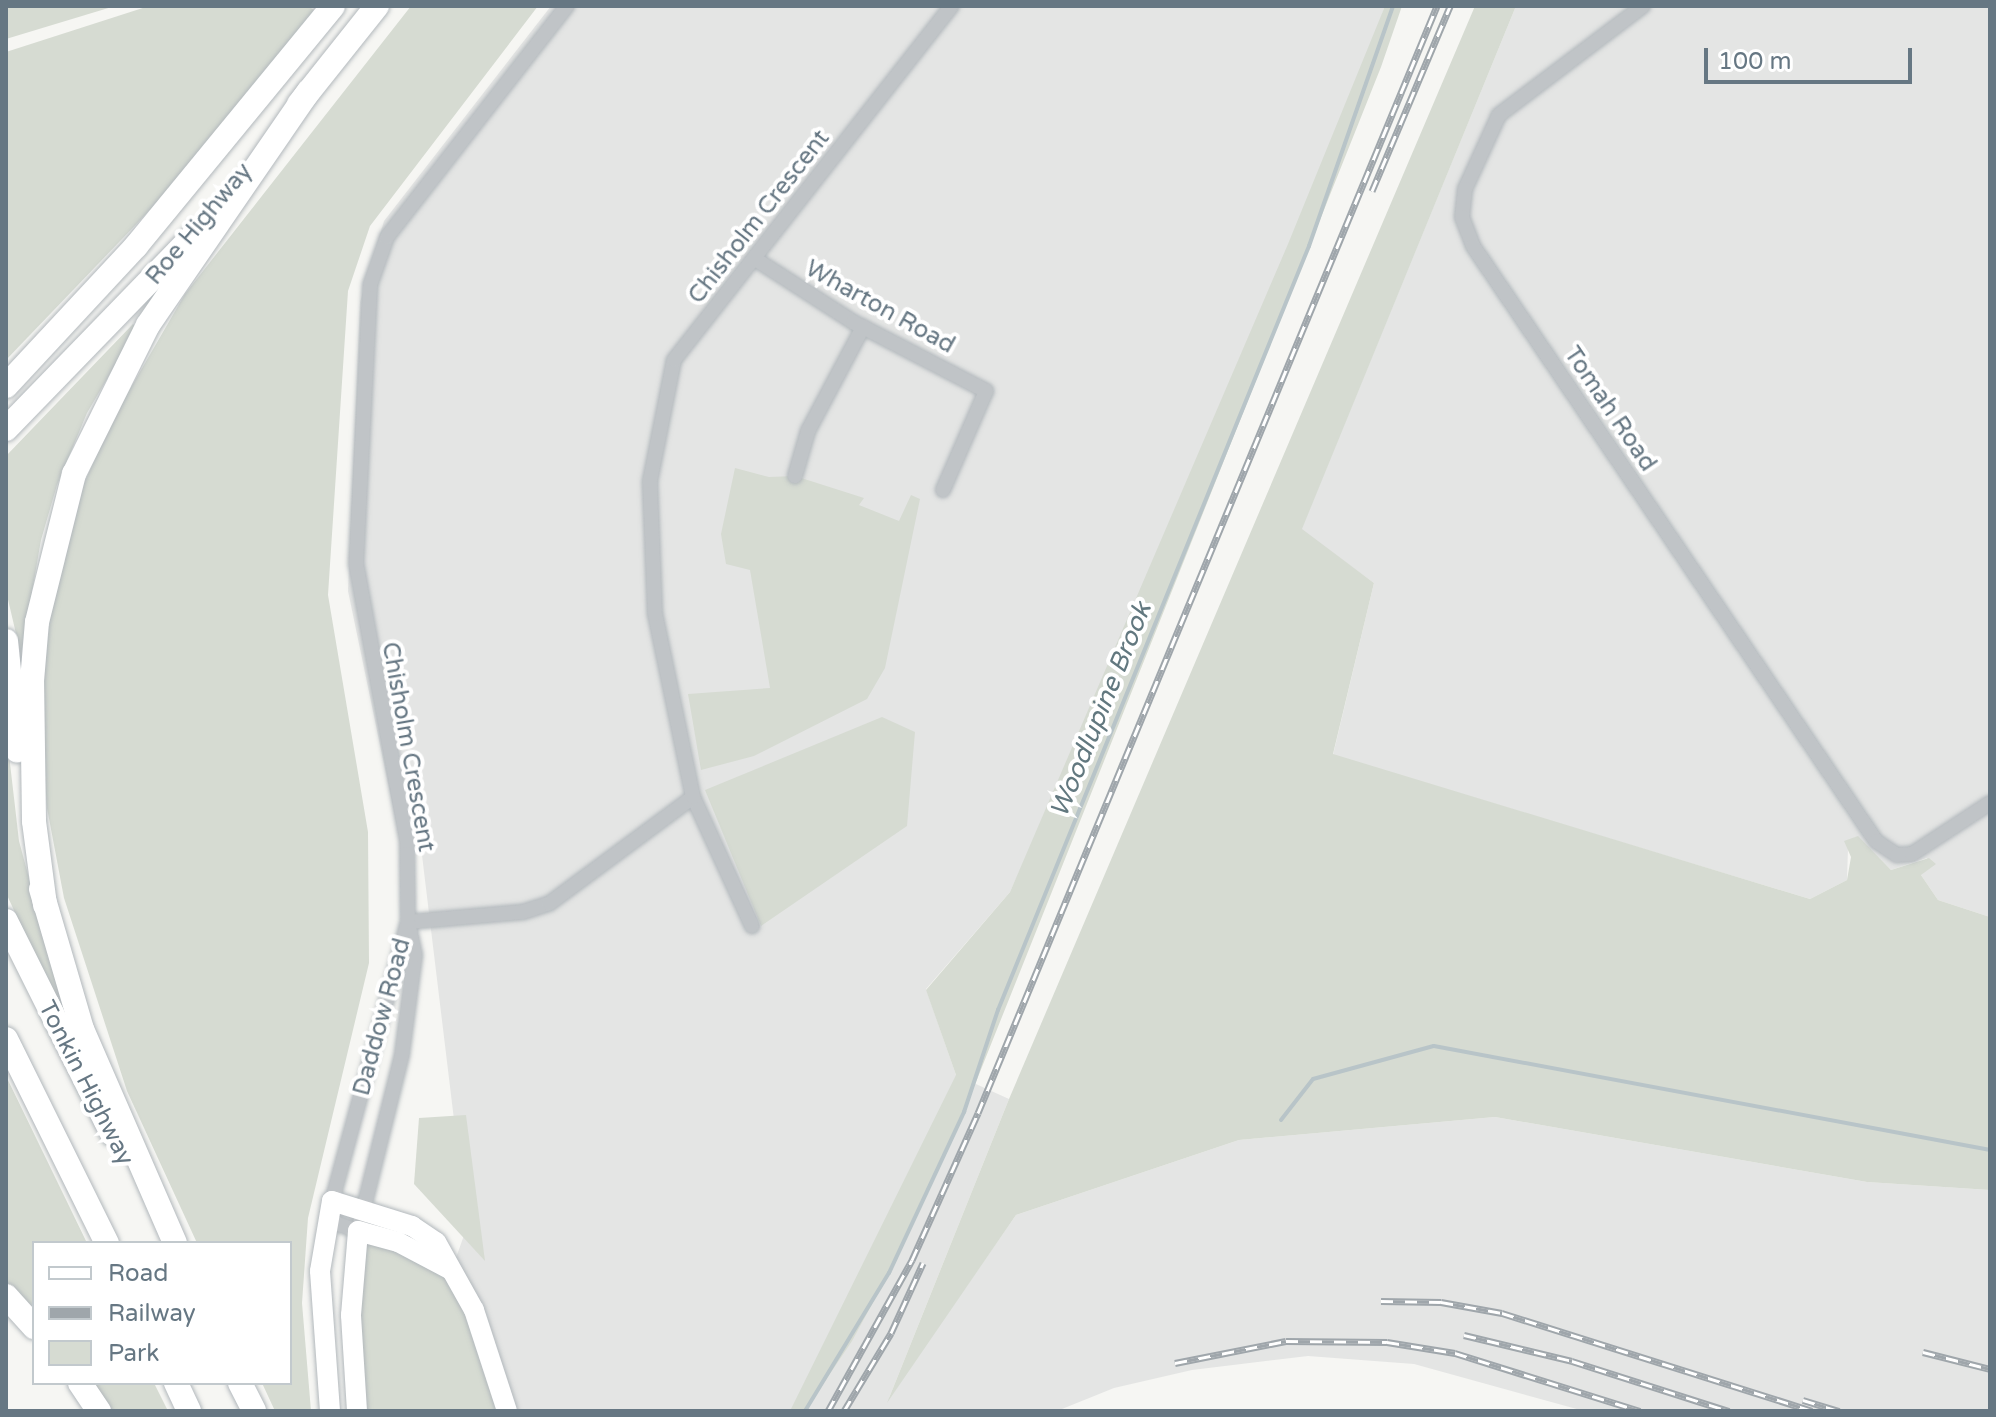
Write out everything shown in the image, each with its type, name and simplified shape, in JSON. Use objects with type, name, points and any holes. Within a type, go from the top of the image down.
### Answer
[{"type":"highway","name":"Roe Highway","points":[[6,386],[136,246],[333,6]]},
{"type":"highway","name":"Roe Highway","points":[[6,429],[189,242],[377,6]]},
{"type":"highway","points":[[45,905],[34,821],[32,681],[37,622],[74,474],[148,325],[309,91]]},
{"type":"highway","points":[[6,641],[27,828],[45,905],[82,1029],[174,1241]]},
{"type":"highway","name":"Tonkin Highway","points":[[6,921],[168,1241]]},
{"type":"highway","points":[[6,1039],[106,1241]]},
{"type":"highway","points":[[6,1296],[32,1325]]},
{"type":"highway","points":[[6,1319],[32,1338]]},
{"type":"highway","points":[[81,1385],[99,1411]]},
{"type":"highway","points":[[177,1385],[189,1411]]},
{"type":"highway","points":[[241,1385],[254,1411]]},
{"type":"main road","points":[[330,1210],[361,1221],[451,1270],[474,1310],[507,1411]]},
{"type":"main road","name":"Daddow Road","points":[[330,1210],[320,1271],[330,1411]]},
{"type":"main road","name":"Daddow Road","points":[[357,1411],[351,1315],[361,1221]]},
{"type":"street","name":"Chisholm Crescent","points":[[408,922],[407,841],[356,564],[366,310],[387,237],[567,6]]},
{"type":"street","name":"Chisholm Crescent","points":[[752,926],[693,797],[655,614],[650,481],[674,360],[952,6]]},
{"type":"street","name":"Tomah Road","points":[[1643,6],[1499,115],[1465,189],[1462,217],[1473,246],[1876,841],[1897,855],[1928,846],[1990,803]]},
{"type":"street","name":"Wharton Road","points":[[755,259],[863,327],[986,391],[943,490]]},
{"type":"street","points":[[795,476],[808,431],[863,327]]},
{"type":"street","points":[[408,922],[523,912],[550,903],[693,797]]},
{"type":"street","name":"Daddow Road","points":[[330,1210],[408,922]]},
{"type":"street","name":"Daddow Road","points":[[361,1221],[402,1054],[415,955],[408,922]]},
{"type":"shaded area","points":[[551,6],[1385,6],[1304,239],[1010,892],[926,989],[956,1075],[1009,1099],[889,1398],[1016,1215],[1239,1140],[1495,1117],[1867,1182],[1990,1190],[1990,1411],[1584,1411],[1414,1364],[1308,1356],[1192,1370],[1114,1388],[1057,1411],[493,1411],[448,1280],[467,1227],[421,847],[400,841],[348,591],[360,302],[384,221]]},
{"type":"shaded area","points":[[1516,6],[1990,6],[1990,917],[1938,900],[1921,875],[1927,858],[1891,870],[1858,837],[1848,848],[1847,880],[1810,899],[1333,755],[1374,583],[1301,530]]},
{"type":"green space","points":[[6,6],[115,6],[6,39]]},
{"type":"green space","points":[[149,6],[308,6],[314,10],[169,190],[6,360],[6,52]]},
{"type":"green space","points":[[411,6],[538,6],[370,226],[348,291],[328,595],[368,832],[369,963],[308,1218],[302,1303],[311,1411],[275,1411],[263,1385],[292,1385],[292,1241],[196,1241],[127,1091],[64,898],[47,808],[40,713],[50,618],[79,494],[115,415],[185,294]]},
{"type":"green space","points":[[1385,6],[1402,6],[1381,67],[964,1112],[889,1273],[852,1341],[805,1411],[790,1411],[956,1075],[926,990],[1010,892],[1288,244]]},
{"type":"green space","points":[[1475,6],[1516,6],[1302,529],[1374,583],[1333,754],[1810,899],[1847,880],[1851,857],[1844,841],[1858,836],[1891,870],[1929,858],[1936,864],[1921,875],[1938,900],[1990,917],[1990,1190],[1867,1182],[1495,1117],[1239,1140],[1016,1215],[887,1403],[1009,1099]]},
{"type":"green space","points":[[133,324],[137,328],[87,413],[57,485],[41,540],[21,655],[6,591],[6,456]]},
{"type":"green space","points":[[735,468],[769,477],[795,476],[864,498],[859,505],[899,521],[911,495],[920,499],[885,668],[867,699],[754,756],[701,770],[688,694],[770,688],[750,570],[726,564],[721,534]]},
{"type":"green space","points":[[882,717],[915,732],[907,826],[761,926],[705,790]]},
{"type":"green space","points":[[6,729],[19,841],[71,1034],[6,893]]},
{"type":"green space","points":[[6,1076],[86,1241],[32,1241],[32,1309],[6,1282]]},
{"type":"green space","points":[[466,1115],[485,1261],[414,1184],[419,1118]]},
{"type":"green space","points":[[358,1231],[451,1270],[507,1411],[357,1411]]},
{"type":"green space","points":[[90,1385],[155,1385],[168,1411],[110,1411]]},
{"type":"waterway","name":"Woodlupine Brook","points":[[805,1411],[889,1273],[964,1112],[998,1010],[1309,246],[1393,6]]},
{"type":"waterway","points":[[1281,1120],[1313,1079],[1434,1046],[1990,1150]]},
{"type":"railway","points":[[828,1411],[912,1260],[978,1113],[1437,6]]},
{"type":"railway","points":[[1372,191],[1450,6]]},
{"type":"railway","points":[[844,1411],[891,1333],[923,1263]]},
{"type":"railway","points":[[1381,1301],[1441,1302],[1502,1313],[1812,1411]]},
{"type":"railway","points":[[1464,1335],[1572,1361],[1729,1411]]},
{"type":"railway","points":[[1175,1363],[1286,1341],[1387,1342],[1455,1353],[1640,1411]]},
{"type":"railway","points":[[1923,1352],[1990,1369]]},
{"type":"railway","points":[[1803,1400],[1839,1411]]}]
